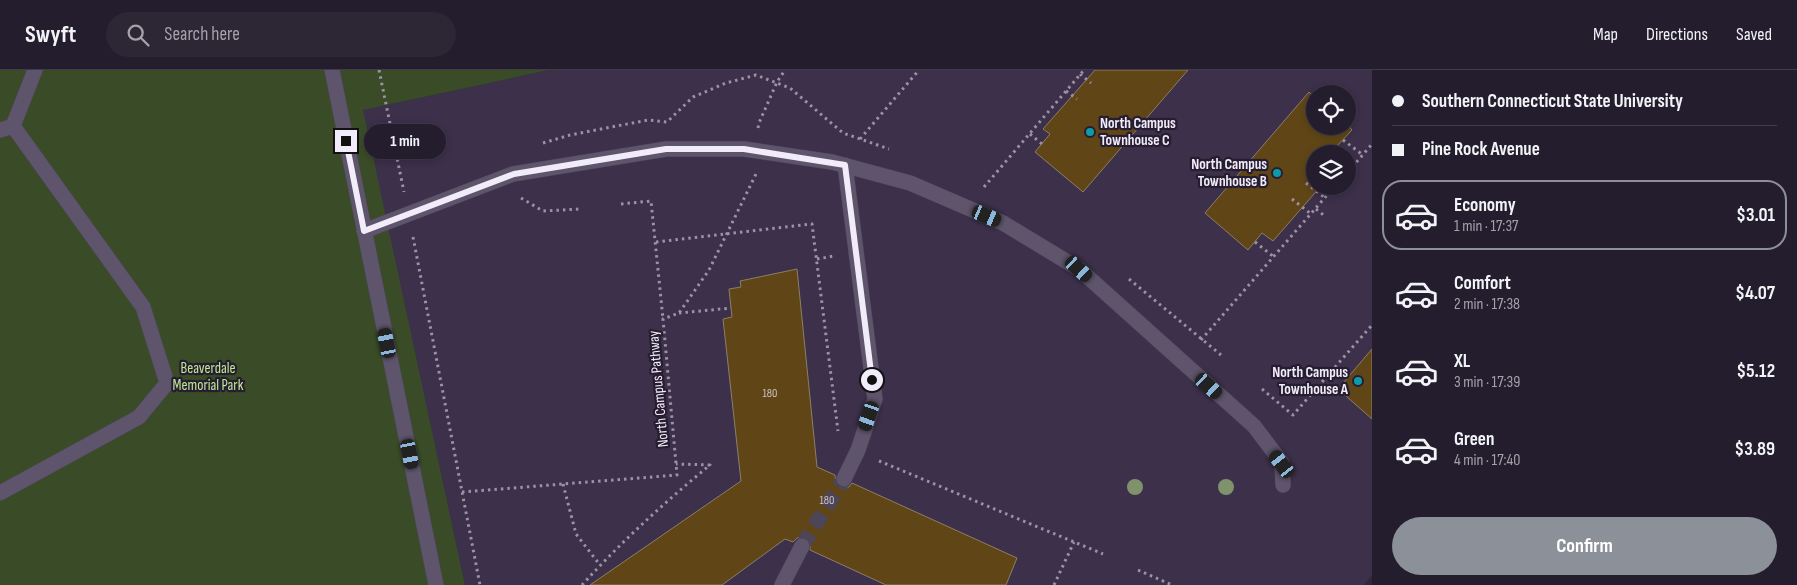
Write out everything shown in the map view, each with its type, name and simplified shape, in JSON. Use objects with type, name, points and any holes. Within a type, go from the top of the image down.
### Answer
[{"type":"street","points":[[0,493],[139,417],[166,383],[143,307],[6,128],[35,70]]},
{"type":"street","points":[[332,70],[436,585]]},
{"type":"street","points":[[364,231],[408,212],[514,174],[666,149],[744,149],[845,165],[910,182],[1003,223],[1079,269],[1254,426],[1282,464],[1283,485]]},
{"type":"street","points":[[844,479],[858,450],[875,399],[845,165]]},
{"type":"street","points":[[782,585],[802,546]]},
{"type":"path","points":[[379,70],[480,585]]},
{"type":"path","points":[[678,313],[710,270],[759,168],[759,123],[777,82],[785,70]]},
{"type":"path","points":[[860,139],[919,70]]},
{"type":"path","points":[[984,187],[1084,70]]},
{"type":"path","points":[[1080,74],[1091,83]]},
{"type":"path","points":[[1066,91],[1077,100]]},
{"type":"path","points":[[1030,134],[1042,144]]},
{"type":"path","points":[[1343,140],[1362,155]]},
{"type":"path","points":[[1356,162],[1372,144]]},
{"type":"path","points":[[514,194],[543,211],[580,209]]},
{"type":"path","points":[[1321,195],[1325,198]]},
{"type":"path","points":[[1202,340],[1328,195]]},
{"type":"path","points":[[1292,199],[1311,214]]},
{"type":"path","points":[[621,204],[651,201],[663,319]]},
{"type":"path","points":[[1316,208],[1326,217]]},
{"type":"path","points":[[1255,242],[1274,256]]},
{"type":"path","name":"North Campus Pathway","points":[[563,484],[677,475],[663,319],[678,313],[731,308]]},
{"type":"path","points":[[1262,389],[1292,415],[1370,330],[1372,325]]},
{"type":"path","points":[[582,585],[600,565],[684,486],[710,465],[676,464]]},
{"type":"path","points":[[462,492],[563,484],[576,534],[600,565]]},
{"type":"path","points":[[1054,585],[1074,542]]},
{"type":"path","points":[[1138,570],[1172,585]]},
{"type":"shaded area","points":[[549,70],[1372,70],[1372,575],[1364,585],[465,585],[362,110]]},
{"type":"green space","name":"Beaverdale Memorial Park","points":[[0,70],[549,70],[363,110],[465,585],[0,585]]},
{"type":"building","name":"North Campus Townhouse C","points":[[1095,70],[1188,70],[1083,192],[1035,152],[1050,134],[1043,129]]},
{"type":"building","name":"North Campus Townhouse B","points":[[1306,95],[1306,135],[1347,135],[1338,145],[1306,145],[1306,195],[1313,195],[1273,241],[1262,233],[1248,250],[1205,213]]},
{"type":"building","points":[[797,269],[817,467],[835,475],[836,484],[840,488],[849,487],[852,483],[1017,558],[1006,585],[886,585],[810,550],[810,541],[802,537],[797,538],[793,542],[785,539],[722,585],[590,585],[741,481],[723,319],[732,317],[729,289],[741,287],[740,281]]},
{"type":"building","name":"North Campus Townhouse A","points":[[1372,349],[1372,419],[1338,389]]},
{"type":"tunnel","points":[[802,546],[844,479]]},
{"type":"place","name":"North Campus Townhouse C","points":[[1090,132]]},
{"type":"place","name":"North Campus Townhouse B","points":[[1277,173]]},
{"type":"place","name":"North Campus Townhouse A","points":[[1358,381]]},
{"type":"route","points":[[346,141],[364,231],[408,212],[514,174],[666,149],[744,149],[845,165],[872,380]]}]
